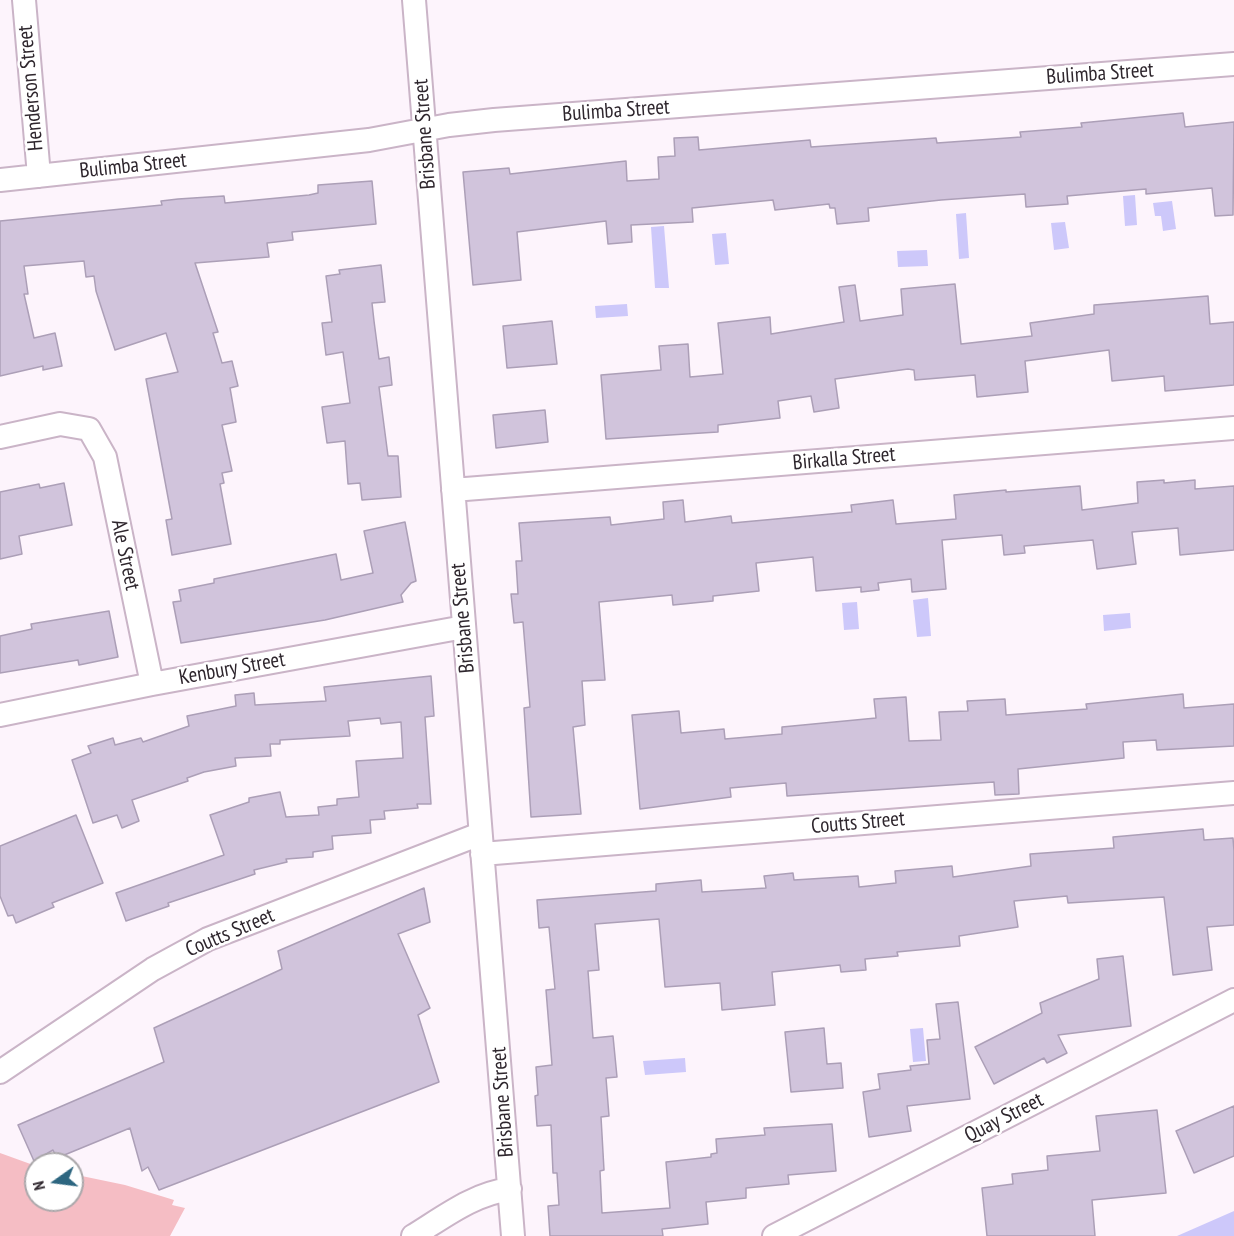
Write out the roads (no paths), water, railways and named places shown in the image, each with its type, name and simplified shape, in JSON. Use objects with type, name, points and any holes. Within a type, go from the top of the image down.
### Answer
[{"type":"street","name":"Henderson Street","points":[[24,0],[39,176]]},
{"type":"street","name":"Brisbane Street","points":[[414,0],[513,1236]]},
{"type":"street","name":"Bulimba Street","points":[[0,180],[369,140],[449,125],[494,120],[1234,64]]},
{"type":"street","name":"Ale Street","points":[[0,437],[60,424],[88,429],[105,457],[152,684]]},
{"type":"street","name":"Birkalla Street","points":[[453,490],[1234,429]]},
{"type":"street","name":"Kenbury Street","points":[[0,716],[152,684],[464,627]]},
{"type":"street","name":"Coutts Street","points":[[0,1072],[153,969],[208,939],[481,844],[1234,793]]},
{"type":"street","name":"Quay Street","points":[[774,1236],[1234,1000]]},
{"type":"street","points":[[413,1236],[471,1200],[495,1191],[510,1189]]}]
